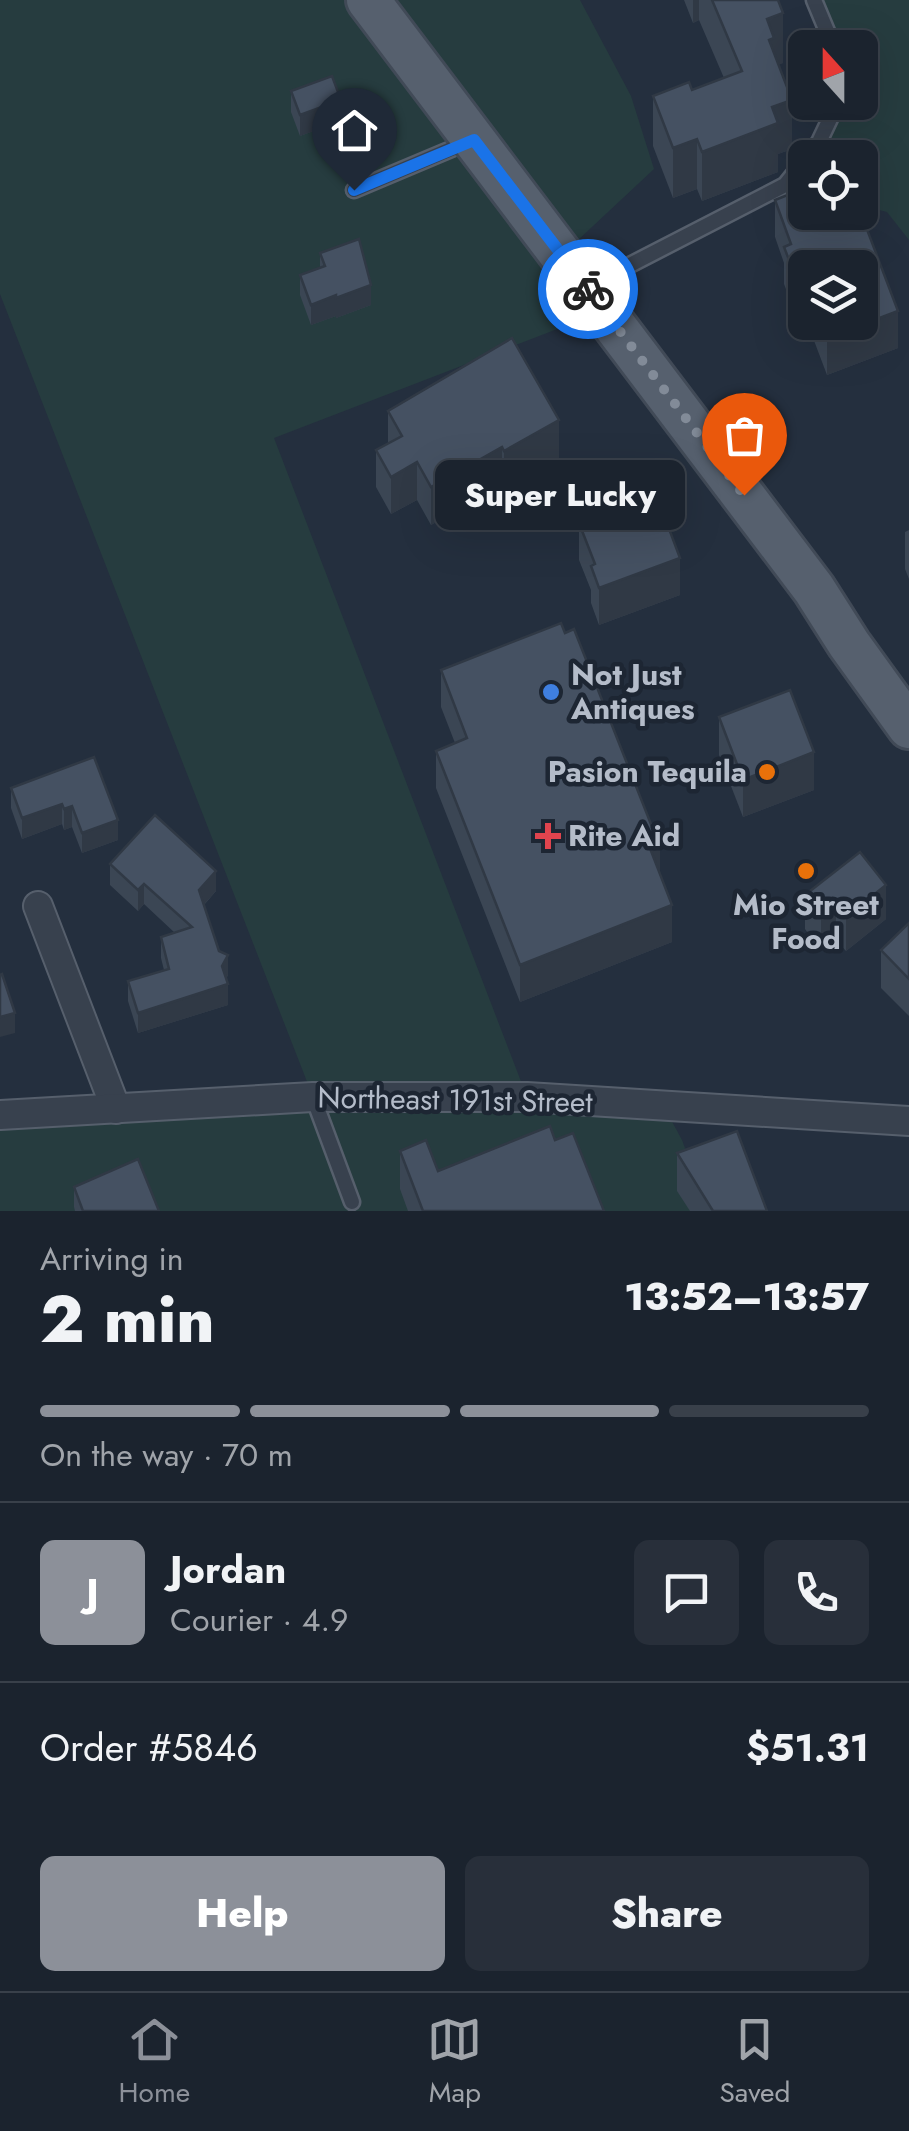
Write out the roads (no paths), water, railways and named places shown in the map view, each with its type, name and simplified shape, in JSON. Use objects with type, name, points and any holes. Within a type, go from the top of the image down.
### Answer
[{"type":"main road","points":[[368,0],[814,588],[909,727]]},
{"type":"street","points":[[38,906],[116,1109]]},
{"type":"street","name":"Northeast 191st Street","points":[[0,1115],[313,1097],[527,1097],[909,1121]]},
{"type":"lane","points":[[814,0],[826,30]]},
{"type":"lane","points":[[354,190],[474,140]]},
{"type":"lane","points":[[586,287],[788,181]]},
{"type":"lane","points":[[313,1097],[352,1202]]},
{"type":"place","name":"Super Lucky","points":[[744,495]]},
{"type":"place","name":"Not Just Antiques","points":[[551,692]]},
{"type":"place","name":"Pasion Tequila","points":[[767,772]]},
{"type":"place","name":"Rite Aid","points":[[548,836]]},
{"type":"place","name":"Mio Street Food","points":[[806,871]]}]
